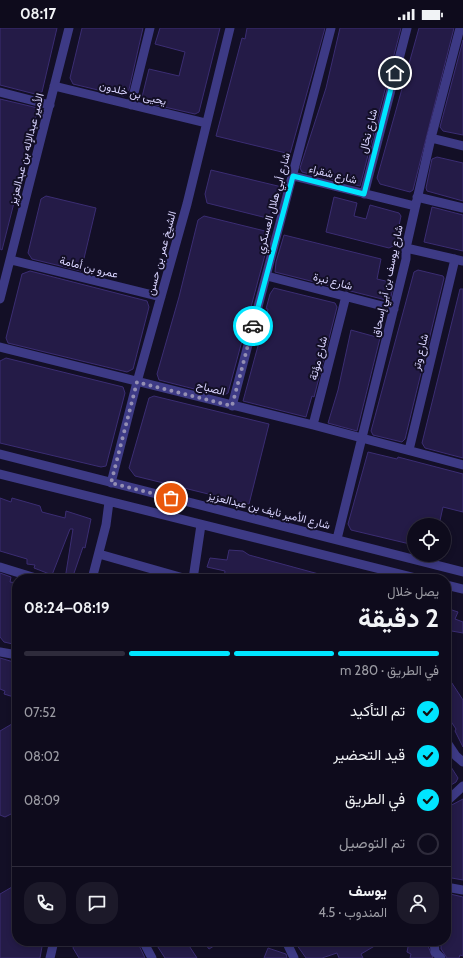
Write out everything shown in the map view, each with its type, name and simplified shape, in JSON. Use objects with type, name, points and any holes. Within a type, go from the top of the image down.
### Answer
[{"type":"street","name":"الأمير عبدالإله بن عبدالعزيز","points":[[0,299],[50,105],[68,28]]},
{"type":"street","points":[[131,105],[150,28]]},
{"type":"street","name":"الشيخ عمر بن حسن","points":[[111,483],[161,297],[230,28]]},
{"type":"street","name":"شارع أبي هلال العسكري","points":[[232,406],[331,28]]},
{"type":"street","name":"شارع نخال","points":[[364,194],[407,28]]},
{"type":"street","name":"شارع يوسف بن أبي إسحاق","points":[[337,539],[406,259],[406,248],[431,138],[460,28]]},
{"type":"street","name":"يحيى بن خلدون","points":[[54,86],[206,123]]},
{"type":"street","points":[[0,92],[50,105]]},
{"type":"street","points":[[431,138],[463,146]]},
{"type":"street","name":"شارع شقراء","points":[[293,176],[364,194],[463,208]]},
{"type":"street","points":[[406,248],[459,260]]},
{"type":"street","name":"عمرو بن أمامة","points":[[11,260],[161,297]]},
{"type":"street","name":"شارع وتر","points":[[409,450],[459,260]]},
{"type":"street","name":"شارع نبرة","points":[[267,276],[394,308]]},
{"type":"street","name":"شارع مؤتة","points":[[313,425],[346,296]]},
{"type":"street","name":"الصباح","points":[[0,347],[313,425],[463,465]]},
{"type":"street","name":"شارع الأمير نايف بن عبدالعزيز","points":[[0,454],[463,572]]},
{"type":"street","points":[[0,474],[201,525],[378,574]]},
{"type":"street","points":[[93,574],[110,502]]},
{"type":"street","points":[[194,574],[201,525]]},
{"type":"street","points":[[99,554],[169,574]]},
{"type":"street","points":[[0,567],[23,574]]},
{"type":"street","points":[[451,586],[463,589]]},
{"type":"street","points":[[0,652],[12,654]]},
{"type":"street","points":[[451,748],[456,756],[463,762]]},
{"type":"street","points":[[451,797],[463,786]]},
{"type":"street","points":[[451,888],[463,890]]},
{"type":"street","points":[[50,958],[53,946]]},
{"type":"street","points":[[146,946],[152,958]]},
{"type":"street","points":[[288,946],[294,958]]},
{"type":"street","points":[[434,946],[435,952],[441,958]]},
{"type":"building","points":[[0,28],[57,28],[42,92],[35,94],[0,85]]},
{"type":"building","points":[[82,28],[143,28],[128,94],[123,96],[73,84],[70,78]]},
{"type":"building","points":[[160,28],[220,28],[199,112],[195,114],[143,102],[142,97],[149,69],[179,76],[185,52],[155,44]]},
{"type":"building","points":[[247,28],[325,28],[290,154],[216,136],[242,38],[245,39]]},
{"type":"building","points":[[340,28],[401,28],[360,186],[302,172],[300,168],[326,88]]},
{"type":"building","points":[[419,28],[454,28],[413,190],[410,192],[380,184],[377,178]]},
{"type":"building","points":[[463,40],[463,135],[443,131],[440,127]]},
{"type":"building","points":[[0,99],[38,108],[2,250],[0,249]]},
{"type":"building","points":[[437,157],[463,163],[463,201],[427,191],[426,188],[432,159]]},
{"type":"building","points":[[211,170],[282,187],[275,216],[271,219],[207,203],[205,194]]},
{"type":"building","points":[[46,196],[96,208],[81,271],[32,259],[28,253],[41,199]]},
{"type":"building","points":[[334,197],[357,203],[354,216],[366,219],[370,205],[399,213],[401,216],[395,245],[389,248],[326,232]]},
{"type":"building","points":[[432,207],[463,215],[463,251],[424,242]]},
{"type":"building","points":[[204,216],[269,232],[270,236],[228,393],[222,396],[159,380],[157,374],[179,297],[198,220]]},
{"type":"building","points":[[284,235],[381,259],[377,279],[394,283],[390,301],[275,272],[276,262]]},
{"type":"building","points":[[418,270],[443,276],[444,278],[405,439],[402,442],[373,435],[371,431],[414,272]]},
{"type":"building","points":[[30,271],[147,301],[149,307],[133,369],[127,372],[8,343],[6,338],[22,274]]},
{"type":"building","points":[[274,288],[335,303],[337,307],[314,397],[312,396],[306,417],[243,401],[268,309],[266,309],[270,294]]},
{"type":"building","points":[[460,289],[463,289],[463,458],[425,448],[422,443]]},
{"type":"building","points":[[351,330],[380,338],[357,431],[328,423],[338,390]]},
{"type":"building","points":[[6,358],[123,387],[125,393],[106,466],[101,467],[0,443],[0,361]]},
{"type":"building","points":[[154,396],[269,424],[249,504],[135,476],[129,468],[149,398]]},
{"type":"building","points":[[368,452],[397,459],[398,457],[463,474],[463,512],[443,507],[441,518],[407,518],[407,543],[351,530],[348,524]]},
{"type":"building","points":[[0,498],[11,502],[12,498],[40,506],[42,512],[65,518],[66,511],[91,519],[85,548],[83,547],[74,574],[66,574],[73,529],[70,529],[52,574],[34,568],[35,565],[27,564],[27,559],[0,551]]},
{"type":"building","points":[[229,550],[243,551],[249,555],[319,574],[225,574],[225,571],[207,567],[210,558],[227,560]]},
{"type":"building","points":[[0,573],[11,577],[10,582],[12,582],[12,644],[4,642],[0,637]]},
{"type":"building","points":[[451,610],[458,612],[455,619],[463,622],[463,633],[451,631]]},
{"type":"building","points":[[0,658],[12,662],[12,696],[4,694],[5,691],[0,689]]},
{"type":"building","points":[[451,682],[463,700],[463,747],[455,731],[456,729],[451,722]]},
{"type":"building","points":[[12,724],[12,814],[5,817],[0,815],[0,731]]},
{"type":"building","points":[[451,767],[458,778],[456,782],[451,785]]},
{"type":"building","points":[[463,799],[463,880],[451,878],[451,805]]},
{"type":"building","points":[[12,887],[12,946],[42,946],[40,958],[0,958],[0,894]]},
{"type":"building","points":[[451,894],[463,897],[463,956],[460,955],[459,958],[447,958],[441,949],[441,946],[451,946]]},
{"type":"building","points":[[74,946],[139,946],[145,958],[79,958],[73,948]]},
{"type":"building","points":[[157,946],[189,946],[197,958],[165,958]]},
{"type":"building","points":[[207,946],[214,946],[209,949]]},
{"type":"building","points":[[298,946],[375,946],[361,954],[363,958],[339,958],[337,953],[322,958],[306,958]]},
{"type":"building","points":[[408,946],[428,946],[433,958],[410,958],[411,954],[407,952]]},
{"type":"building","points":[[268,948],[286,954],[287,958],[264,958]]},
{"type":"way so far","points":[[171,498],[111,483],[137,382],[232,406],[253,326]]},
{"type":"route","points":[[253,326],[267,276],[278,227],[293,176],[364,194],[395,73]]}]
